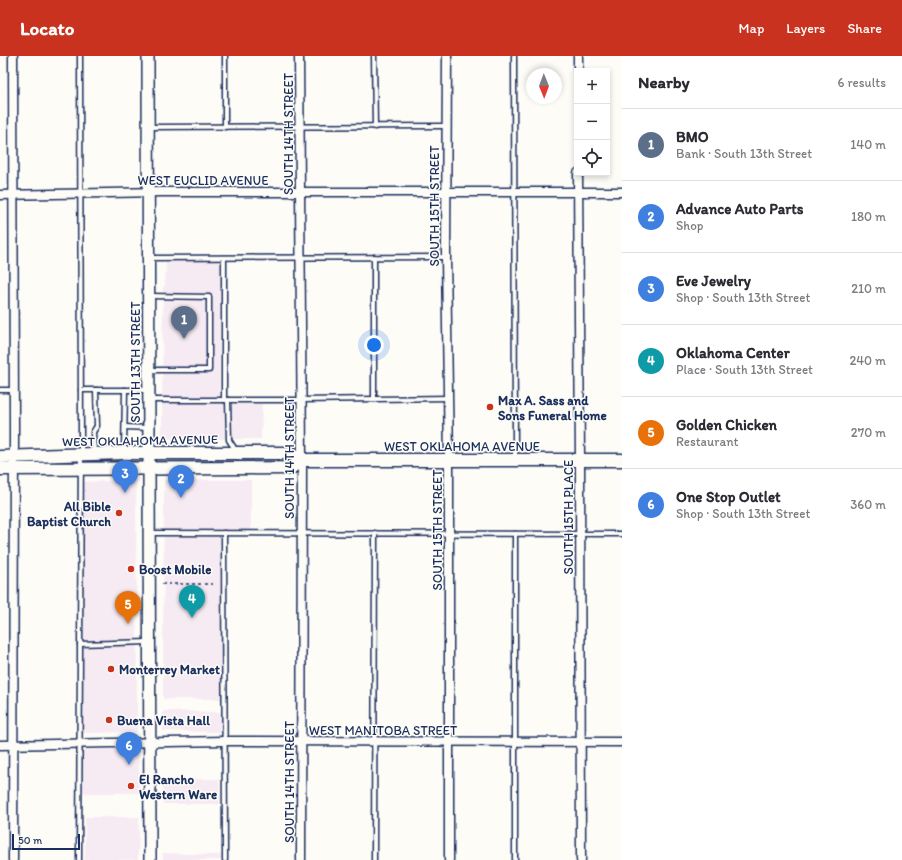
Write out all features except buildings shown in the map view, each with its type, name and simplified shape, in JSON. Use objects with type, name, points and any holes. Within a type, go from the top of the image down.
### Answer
[{"type":"main road","name":"WEST OKLAHOMA AVENUE","points":[[0,457],[124,453],[291,453],[302,460],[622,460]]},
{"type":"main road","name":"WEST OKLAHOMA AVENUE","points":[[0,469],[291,468],[302,460]]},
{"type":"street","points":[[13,56],[13,860]]},
{"type":"street","name":"SOUTH 13TH STREET","points":[[148,56],[150,860]]},
{"type":"street","name":"SOUTH 14TH STREET","points":[[300,56],[302,400],[301,860]]},
{"type":"street","name":"SOUTH 15TH STREET","points":[[447,56],[446,257],[449,460],[449,860]]},
{"type":"street","points":[[578,56],[578,68]]},
{"type":"street","name":"SOUTH 15TH PLACE","points":[[578,176],[581,860]]},
{"type":"street","name":"WEST EUCLID AVENUE","points":[[0,195],[148,192],[622,192]]},
{"type":"street","name":"WEST MANITOBA STREET","points":[[0,745],[225,741],[514,743],[622,742]]},
{"type":"lane","points":[[80,56],[80,860]]},
{"type":"lane","points":[[225,56],[225,127]]},
{"type":"lane","points":[[374,56],[375,127]]},
{"type":"lane","points":[[514,56],[515,460]]},
{"type":"lane","points":[[149,127],[446,126]]},
{"type":"lane","points":[[374,257],[374,399]]},
{"type":"lane","points":[[149,258],[446,257]]},
{"type":"lane","points":[[224,258],[226,400],[229,440],[237,453]]},
{"type":"lane","points":[[149,296],[209,297],[209,370],[149,370]]},
{"type":"lane","points":[[0,390],[14,390]]},
{"type":"lane","points":[[81,390],[125,390],[149,395],[226,400],[448,398]]},
{"type":"lane","points":[[94,454],[93,432],[97,426],[96,390]]},
{"type":"lane","points":[[124,453],[125,390]]},
{"type":"lane","points":[[125,427],[149,428]]},
{"type":"lane","points":[[149,533],[622,534]]},
{"type":"lane","points":[[224,533],[225,860]]},
{"type":"lane","points":[[374,860],[375,533]]},
{"type":"lane","points":[[515,534],[515,860]]},
{"type":"lane","points":[[80,644],[150,642]]},
{"type":"path","points":[[162,584],[213,584]]},
{"type":"shaded area","points":[[166,261],[220,261],[219,404],[262,404],[261,439],[162,439],[163,287],[165,286]]},
{"type":"shaded area","points":[[136,480],[137,732],[82,733],[83,482]]},
{"type":"shaded area","points":[[164,480],[251,480],[251,531],[220,531],[222,699],[163,699]]},
{"type":"shaded area","points":[[163,711],[222,712],[222,732],[163,731]]},
{"type":"shaded area","points":[[139,748],[139,793],[82,793],[82,750]]},
{"type":"shaded area","points":[[163,779],[219,779],[220,804],[163,804]]},
{"type":"shaded area","points":[[85,817],[139,817],[138,860],[85,860]]},
{"type":"shaded area","points":[[163,853],[221,855],[221,860],[163,860]]},
{"type":"place","name":"BMO","points":[[184,339]]},
{"type":"place","name":"Max A. Sass and Sons Funeral Home","points":[[490,407]]},
{"type":"place","name":"Eve Jewelry","points":[[125,493]]},
{"type":"place","name":"Advance Auto Parts","points":[[181,498]]},
{"type":"place","name":"All Bible Baptist Church","points":[[119,513]]},
{"type":"place","name":"Boost Mobile","points":[[131,569]]},
{"type":"place","name":"Oklahoma Center","points":[[192,618]]},
{"type":"place","name":"Golden Chicken","points":[[128,624]]},
{"type":"place","name":"Monterrey Market","points":[[111,669]]},
{"type":"place","name":"Buena Vista Hall","points":[[109,720]]},
{"type":"place","name":"One Stop Outlet","points":[[129,765]]},
{"type":"place","name":"El Rancho Western Ware","points":[[131,786]]}]
